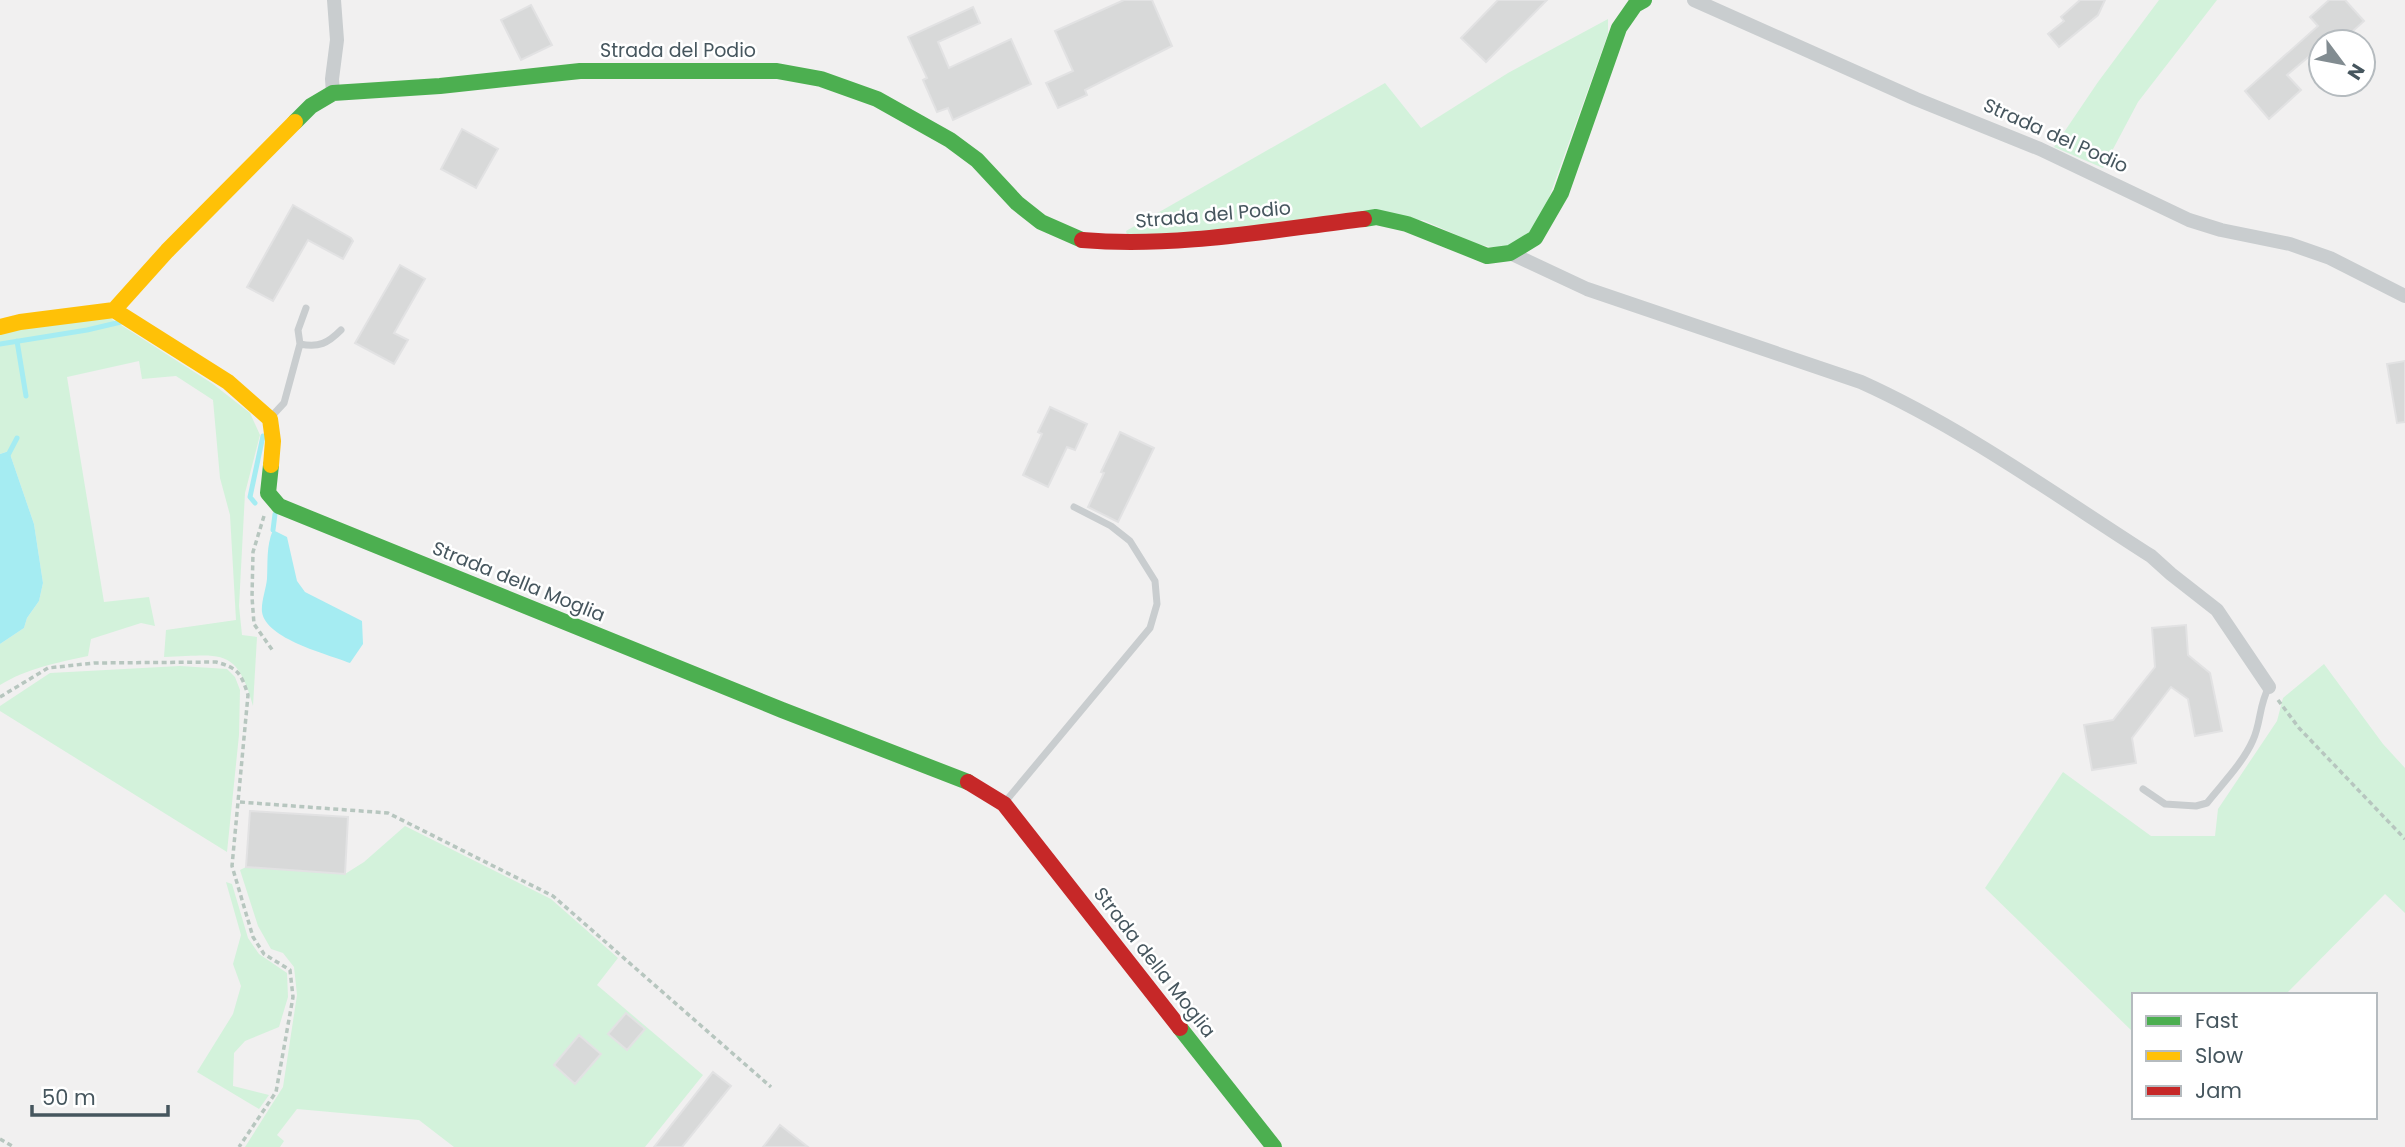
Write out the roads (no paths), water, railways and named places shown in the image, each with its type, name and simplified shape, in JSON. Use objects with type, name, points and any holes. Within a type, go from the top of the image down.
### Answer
[{"type":"street","points":[[114,310],[252,164],[312,106],[333,93],[337,40],[334,0]]},
{"type":"street","points":[[1510,253],[1535,238],[1561,192],[1619,28],[1635,5],[1644,0]]},
{"type":"street","name":"Strada del Podio","points":[[1694,0],[1916,99],[2040,149],[2189,220],[2221,230],[2290,244],[2330,258],[2405,296]]},
{"type":"street","name":"Strada del Podio","points":[[333,93],[440,86],[580,71],[777,71],[821,79],[877,99],[914,119],[977,160],[1017,203],[1041,222],[1081,240],[1116,243],[1193,240],[1376,217],[1407,224],[1487,256],[1510,253]]},
{"type":"street","points":[[1510,253],[1587,289],[1861,382],[1898,399],[1983,449],[2151,556],[2217,610],[2269,687]]},
{"type":"street","points":[[0,327],[114,310],[228,382],[270,419]]},
{"type":"street","name":"Strada della Moglia","points":[[270,419],[273,441],[268,493],[279,506],[769,705],[971,783],[1003,804],[1274,1147]]},
{"type":"lane","points":[[270,419],[284,403],[300,344],[298,330],[306,308]]},
{"type":"lane","points":[[300,344],[312,347],[327,343],[341,330]]},
{"type":"lane","points":[[1003,804],[1150,628],[1157,604],[1155,581],[1130,541],[1111,526],[1074,508]]},
{"type":"lane","points":[[2143,789],[2165,804],[2196,806],[2207,803],[2246,753],[2254,738],[2260,708],[2269,687]]},
{"type":"water","points":[[9,451],[34,524],[43,583],[39,601],[27,618],[24,628],[0,644],[0,454]]},
{"type":"water","points":[[273,530],[287,537],[297,581],[305,592],[362,621],[363,644],[350,663],[286,638],[266,622],[262,608],[268,548]]},
{"type":"waterway","points":[[0,344],[121,322]]},
{"type":"waterway","points":[[17,341],[26,396]]},
{"type":"waterway","points":[[255,503],[250,497],[263,436]]},
{"type":"waterway","points":[[0,465],[17,438]]},
{"type":"waterway","points":[[273,530],[275,514]]}]
